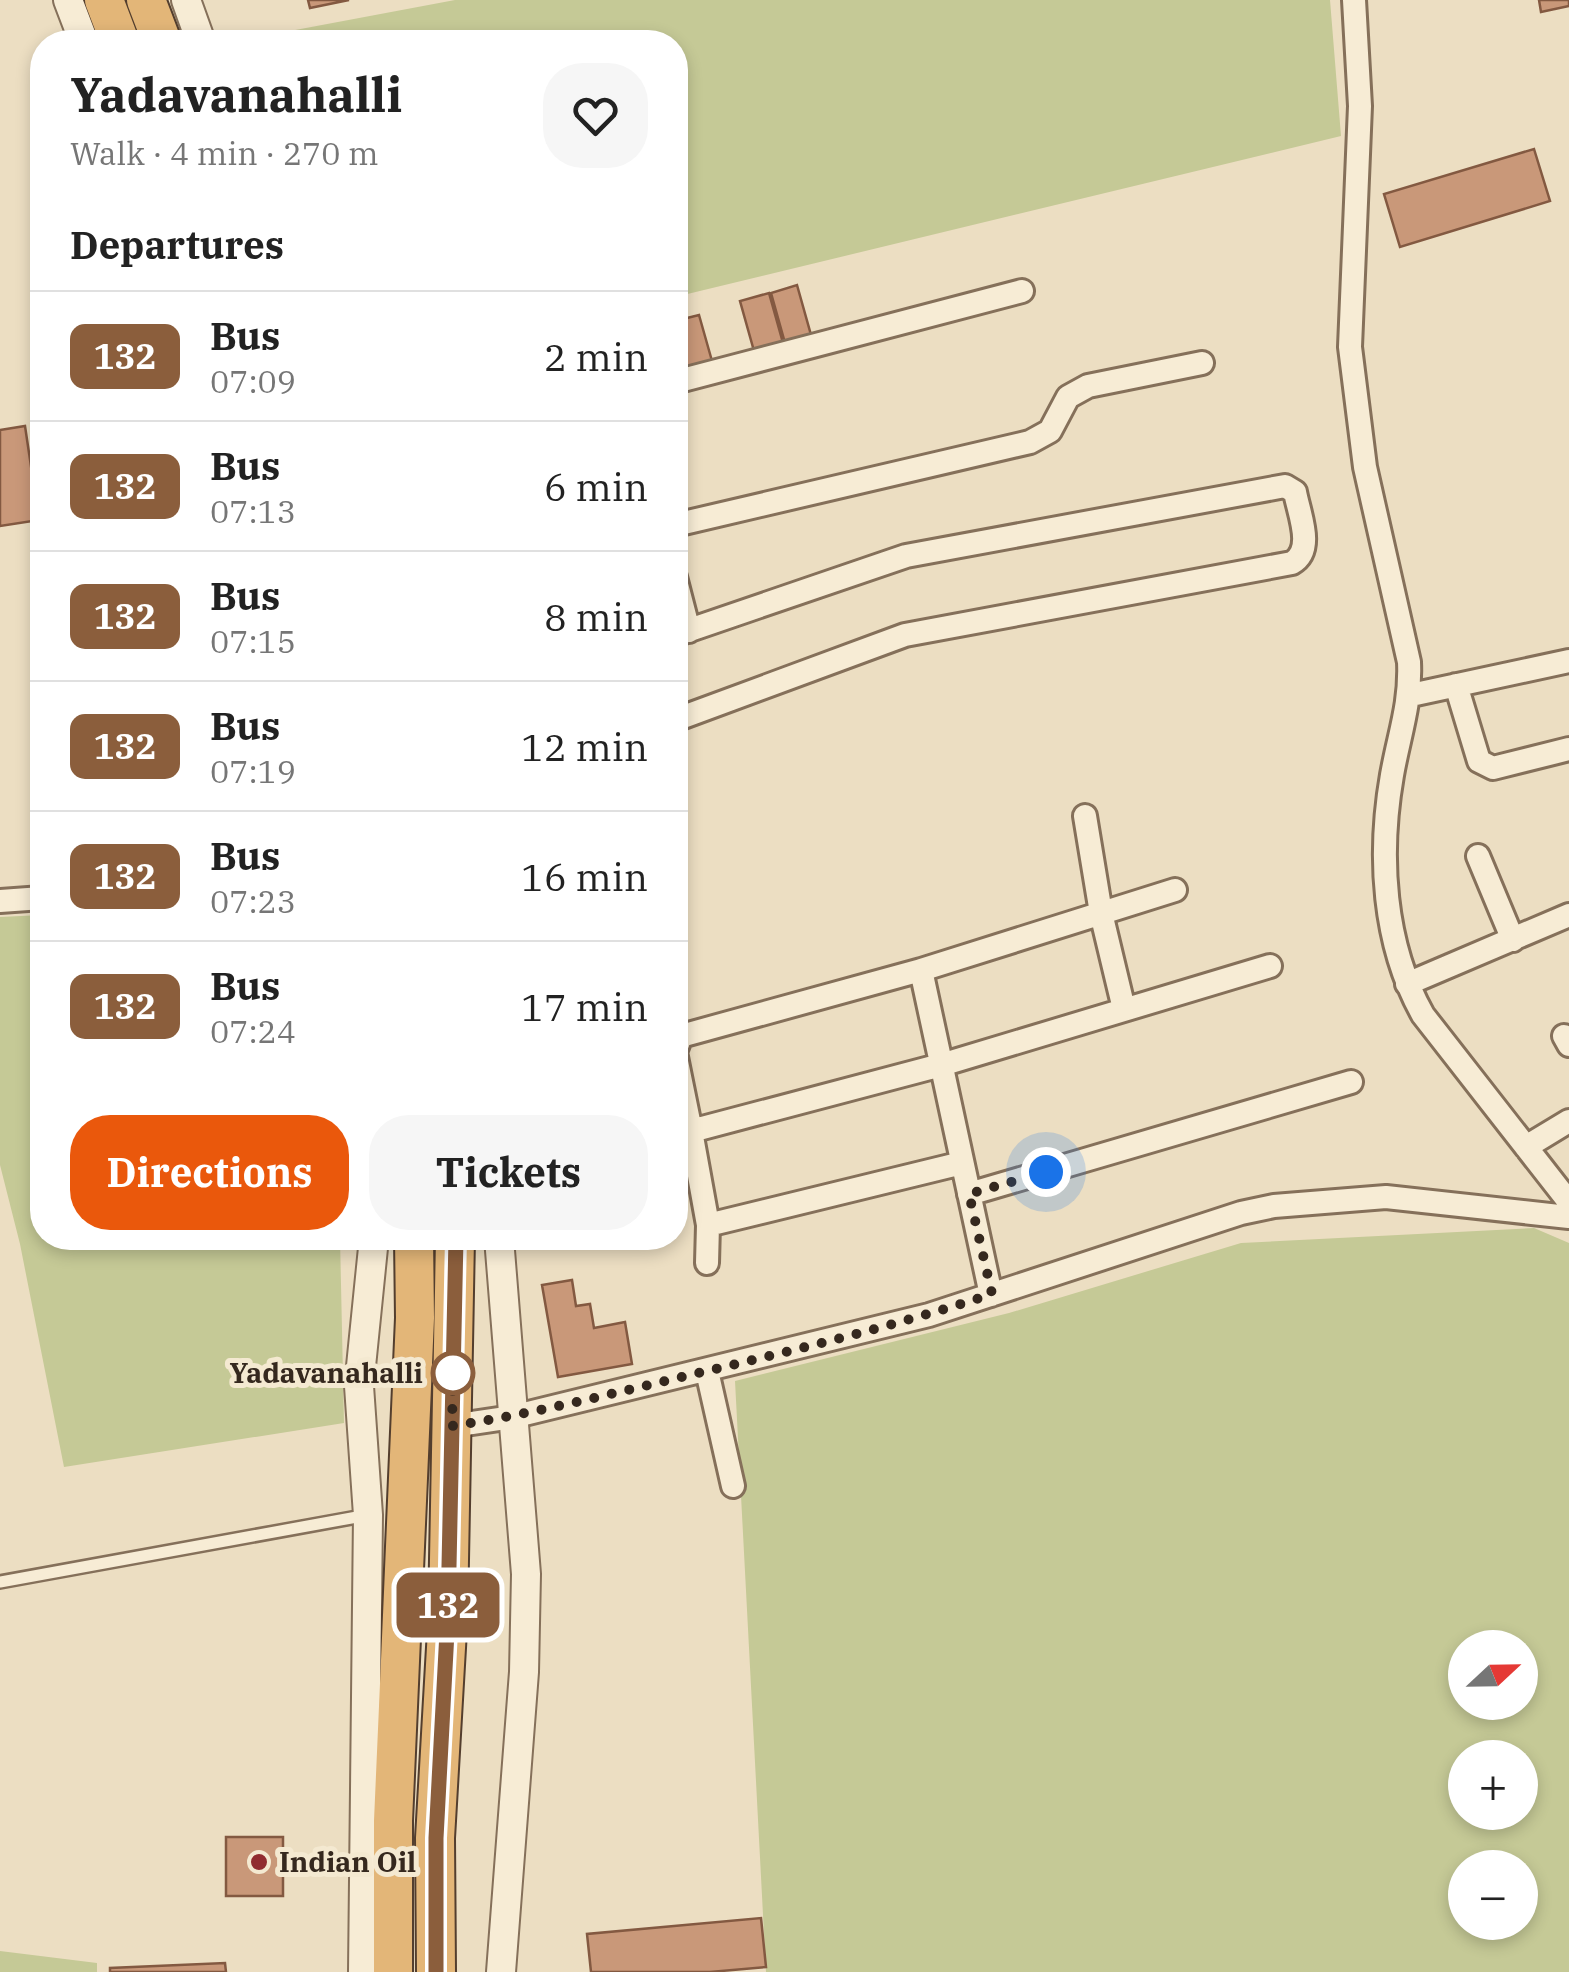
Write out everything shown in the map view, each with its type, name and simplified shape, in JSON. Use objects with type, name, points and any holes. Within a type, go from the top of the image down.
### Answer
[{"type":"highway","points":[[104,0],[115,30]]},
{"type":"highway","points":[[146,0],[157,30]]},
{"type":"highway","points":[[393,1972],[379,1820],[415,1318],[414,1250]]},
{"type":"highway","points":[[436,1972],[436,1838],[448,1613],[456,1250]]},
{"type":"street","points":[[68,0],[79,30]]},
{"type":"street","points":[[186,0],[197,30]]},
{"type":"street","points":[[1354,0],[1360,106],[1350,348],[1365,467],[1408,662],[1411,695],[1387,803],[1384,849],[1392,929],[1408,984],[1423,1015],[1569,1202]]},
{"type":"street","points":[[688,379],[1022,291]]},
{"type":"street","points":[[688,523],[1030,442],[1050,431],[1068,397],[1088,386],[1202,362]]},
{"type":"street","points":[[688,631],[906,556],[1284,486],[1295,492],[1305,546],[1302,556],[1292,563],[904,635],[688,715]]},
{"type":"street","points":[[1411,695],[1569,661]]},
{"type":"street","points":[[1456,685],[1479,761],[1486,766],[1493,768],[1569,749]]},
{"type":"street","points":[[1085,816],[1124,1010]]},
{"type":"street","points":[[1478,856],[1513,940]]},
{"type":"street","points":[[688,1034],[921,970],[1175,890]]},
{"type":"street","points":[[0,901],[30,899]]},
{"type":"street","points":[[1408,984],[1569,915]]},
{"type":"street","points":[[691,1131],[941,1065],[1270,966]]},
{"type":"street","points":[[921,970],[992,1294]]},
{"type":"street","points":[[969,1194],[1351,1082]]},
{"type":"street","points":[[688,1115],[708,1225],[707,1263]]},
{"type":"street","points":[[1526,1146],[1569,1122]]},
{"type":"street","points":[[708,1225],[962,1163]]},
{"type":"street","points":[[452,1426],[512,1417],[886,1327],[1241,1213],[1274,1206],[1386,1196],[1569,1217]]},
{"type":"street","points":[[363,1972],[379,1820],[368,1514],[359,1386],[373,1250]]},
{"type":"street","points":[[501,1250],[526,1593],[524,1672],[501,1972]]},
{"type":"street","points":[[706,1371],[733,1486]]},
{"type":"lane","points":[[0,1582],[368,1514]]},
{"type":"green space","points":[[455,0],[1330,0],[1341,136],[688,294],[688,30],[296,30]]},
{"type":"green space","points":[[30,916],[30,1250],[340,1250],[344,1423],[64,1467],[20,1244],[0,1165],[0,917]]},
{"type":"green space","points":[[1534,1228],[1569,1243],[1569,1972],[766,1972],[735,1381],[1009,1313],[1241,1243]]},
{"type":"green space","points":[[0,1951],[97,1963],[97,1972],[0,1972]]},
{"type":"building","points":[[308,0],[349,0],[310,8]]},
{"type":"building","points":[[1539,0],[1569,0],[1569,6],[1541,12]]},
{"type":"building","points":[[1534,149],[1550,201],[1400,247],[1384,194]]},
{"type":"building","points":[[797,285],[811,335],[785,343],[771,293]]},
{"type":"building","points":[[769,293],[783,343],[754,351],[740,301]]},
{"type":"building","points":[[699,315],[712,361],[688,367],[688,318]]},
{"type":"building","points":[[25,426],[30,460],[30,521],[0,526],[0,430]]},
{"type":"building","points":[[572,1280],[576,1306],[590,1304],[594,1328],[625,1322],[632,1364],[558,1377],[542,1285]]},
{"type":"building","points":[[226,1837],[283,1837],[283,1896],[226,1896]]},
{"type":"building","points":[[761,1918],[766,1967],[710,1972],[591,1972],[587,1934]]},
{"type":"building","points":[[225,1963],[226,1972],[110,1972],[110,1968]]},
{"type":"bus line","name":"132","points":[[436,1972],[436,1838],[448,1613],[456,1250]]},
{"type":"place","name":"Yadavanahalli","points":[[453,1373]]},
{"type":"place","name":"Indian Oil","points":[[259,1862]]},
{"type":"route","points":[[453,1373],[452,1426],[512,1417],[886,1327],[992,1294],[969,1194],[1046,1172]]}]
